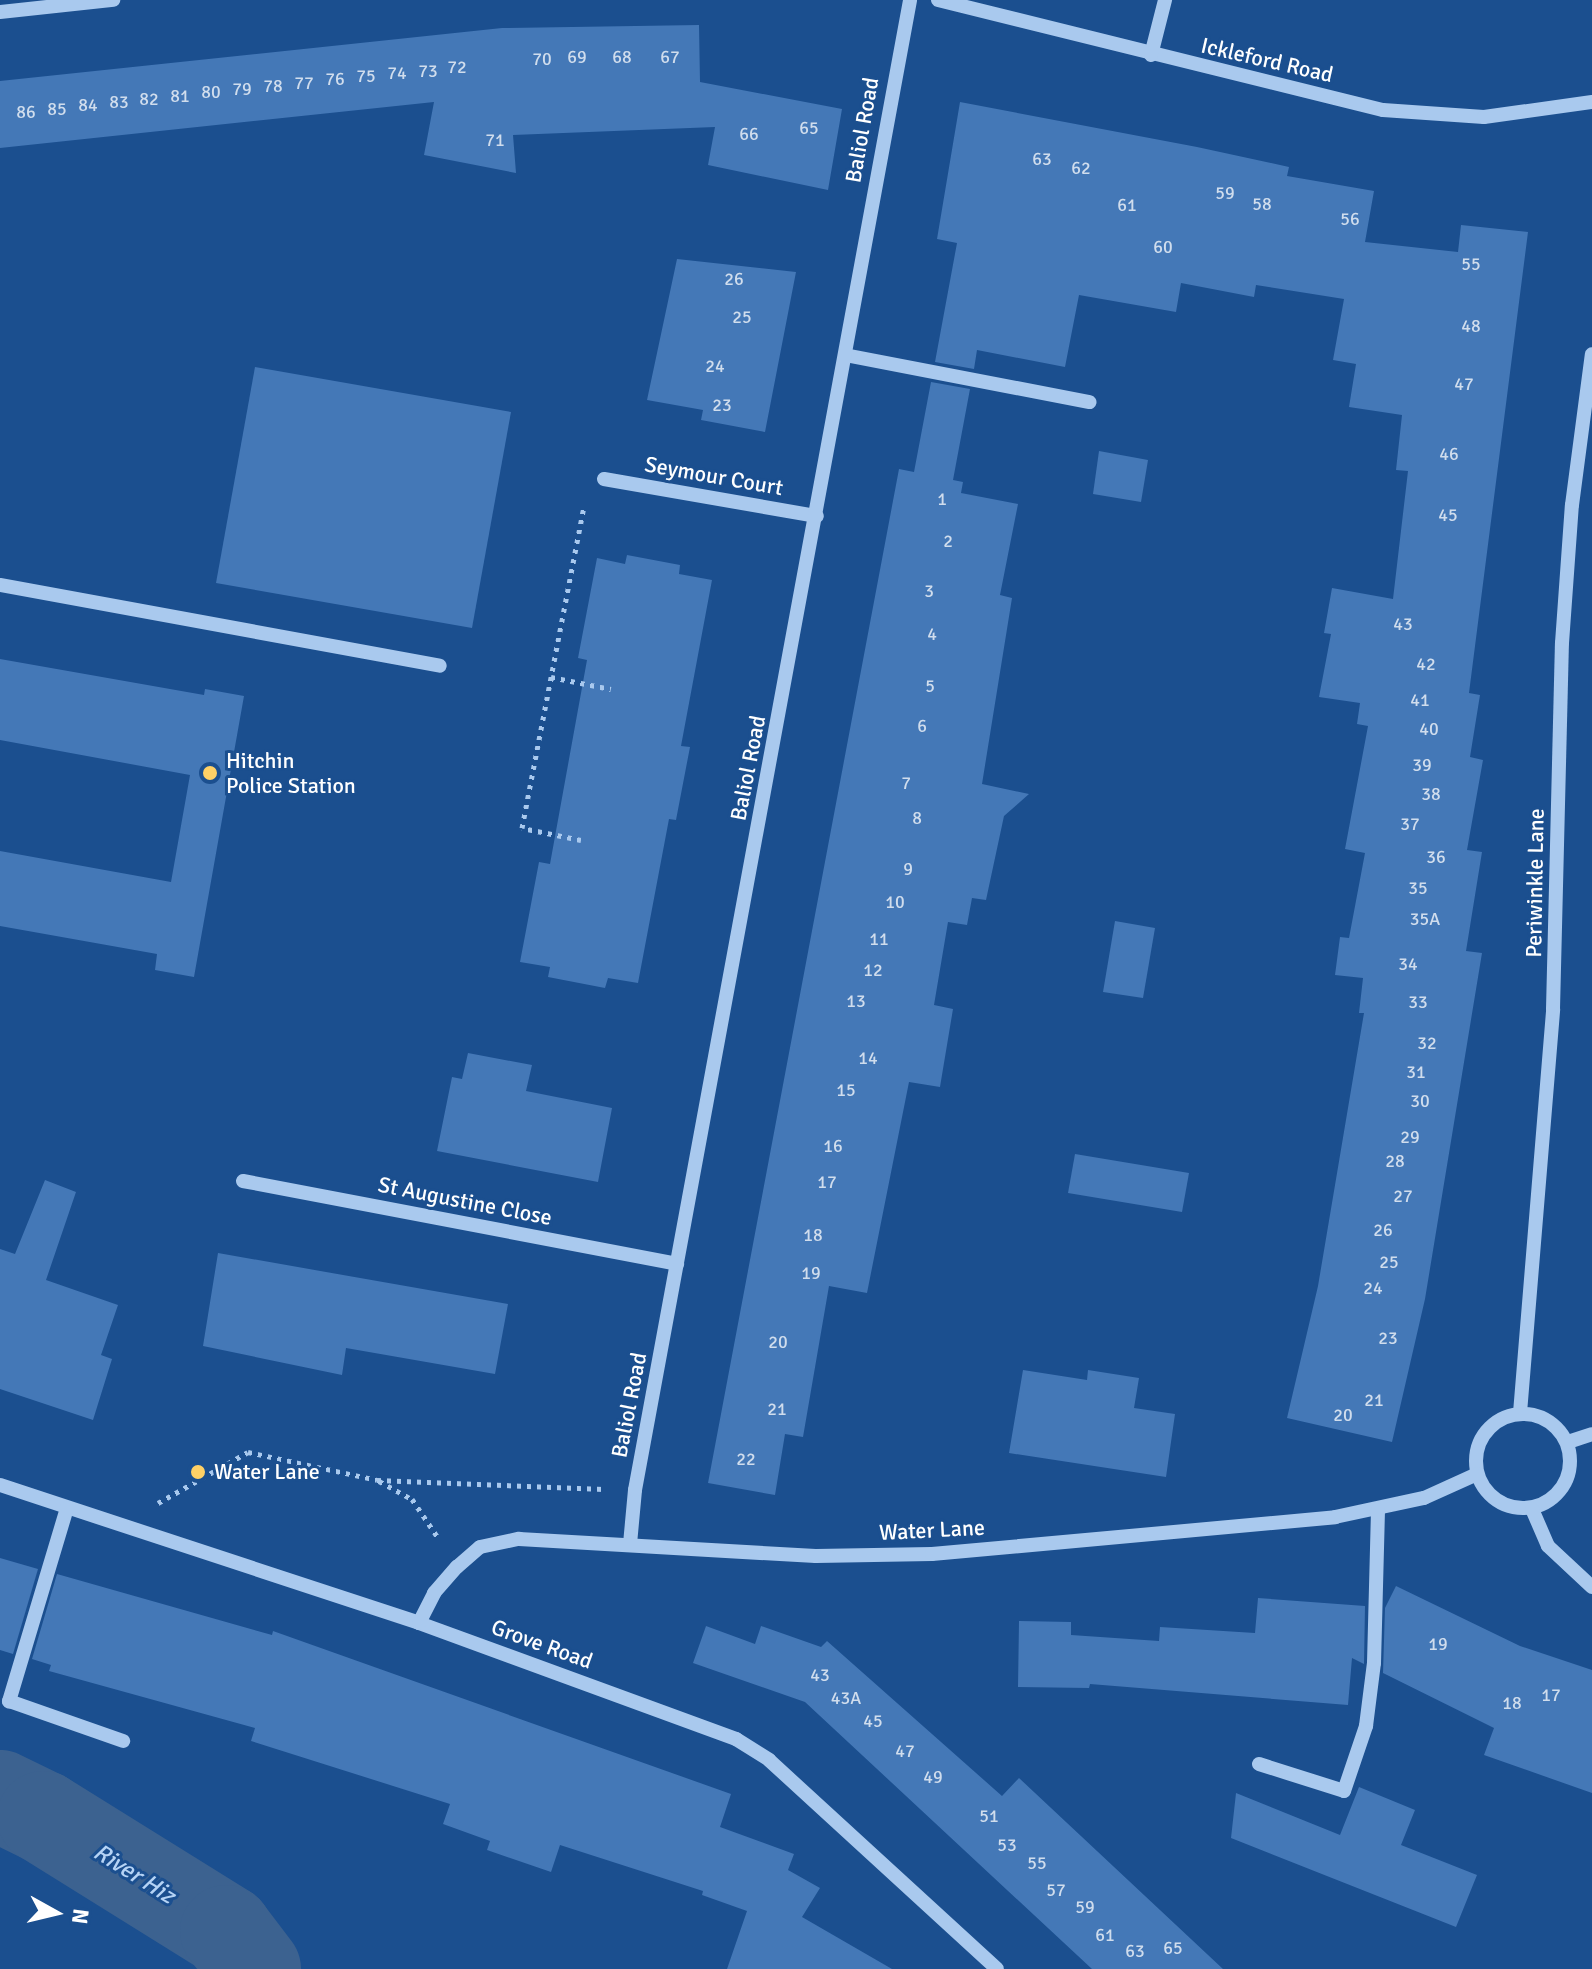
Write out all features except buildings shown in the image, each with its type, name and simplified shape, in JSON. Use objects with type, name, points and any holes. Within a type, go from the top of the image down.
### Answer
[{"type":"street","points":[[0,12],[113,0]]},
{"type":"street","name":"Baliol Road","points":[[630,1544],[635,1490],[910,0]]},
{"type":"street","name":"Ickleford Road","points":[[938,0],[1383,110],[1438,117],[1484,117],[1592,102]]},
{"type":"street","points":[[1151,55],[1165,0]]},
{"type":"street","name":"Periwinkle Lane","points":[[1520,1413],[1553,1009],[1562,643],[1572,505],[1592,354]]},
{"type":"street","points":[[845,355],[1090,402]]},
{"type":"street","name":"Seymour Court","points":[[604,479],[817,516]]},
{"type":"street","points":[[0,585],[440,666]]},
{"type":"street","name":"St Augustine Close","points":[[243,1181],[677,1264]]},
{"type":"street","points":[[1520,1413],[1549,1420],[1568,1442],[1571,1471],[1557,1496],[1532,1509],[1498,1501],[1477,1474],[1477,1446],[1493,1423],[1520,1413]]},
{"type":"street","points":[[1568,1442],[1592,1434]]},
{"type":"street","name":"Water Lane","points":[[419,1623],[434,1593],[480,1547],[519,1539],[816,1556],[932,1554],[1378,1510],[1477,1474]]},
{"type":"street","name":"Grove Road","points":[[0,1485],[419,1623],[736,1739],[769,1760],[997,1969]]},
{"type":"street","points":[[67,1508],[5,1699],[123,1741]]},
{"type":"street","points":[[1532,1509],[1548,1546],[1592,1587]]},
{"type":"street","points":[[1259,1764],[1344,1791],[1366,1726],[1374,1663],[1378,1510]]},
{"type":"path","points":[[581,840],[522,828],[585,503],[604,479]]},
{"type":"path","points":[[551,677],[611,689]]},
{"type":"path","points":[[119,1525],[248,1452],[377,1480],[635,1490]]},
{"type":"path","points":[[377,1480],[412,1499],[457,1567]]},
{"type":"waterway","name":"River Hiz","points":[[0,1796],[43,1817],[226,1931],[255,1969]]},
{"type":"place","name":"Hitchin Police Station","points":[[210,773]]},
{"type":"place","name":"Water Lane","points":[[198,1472]]}]
